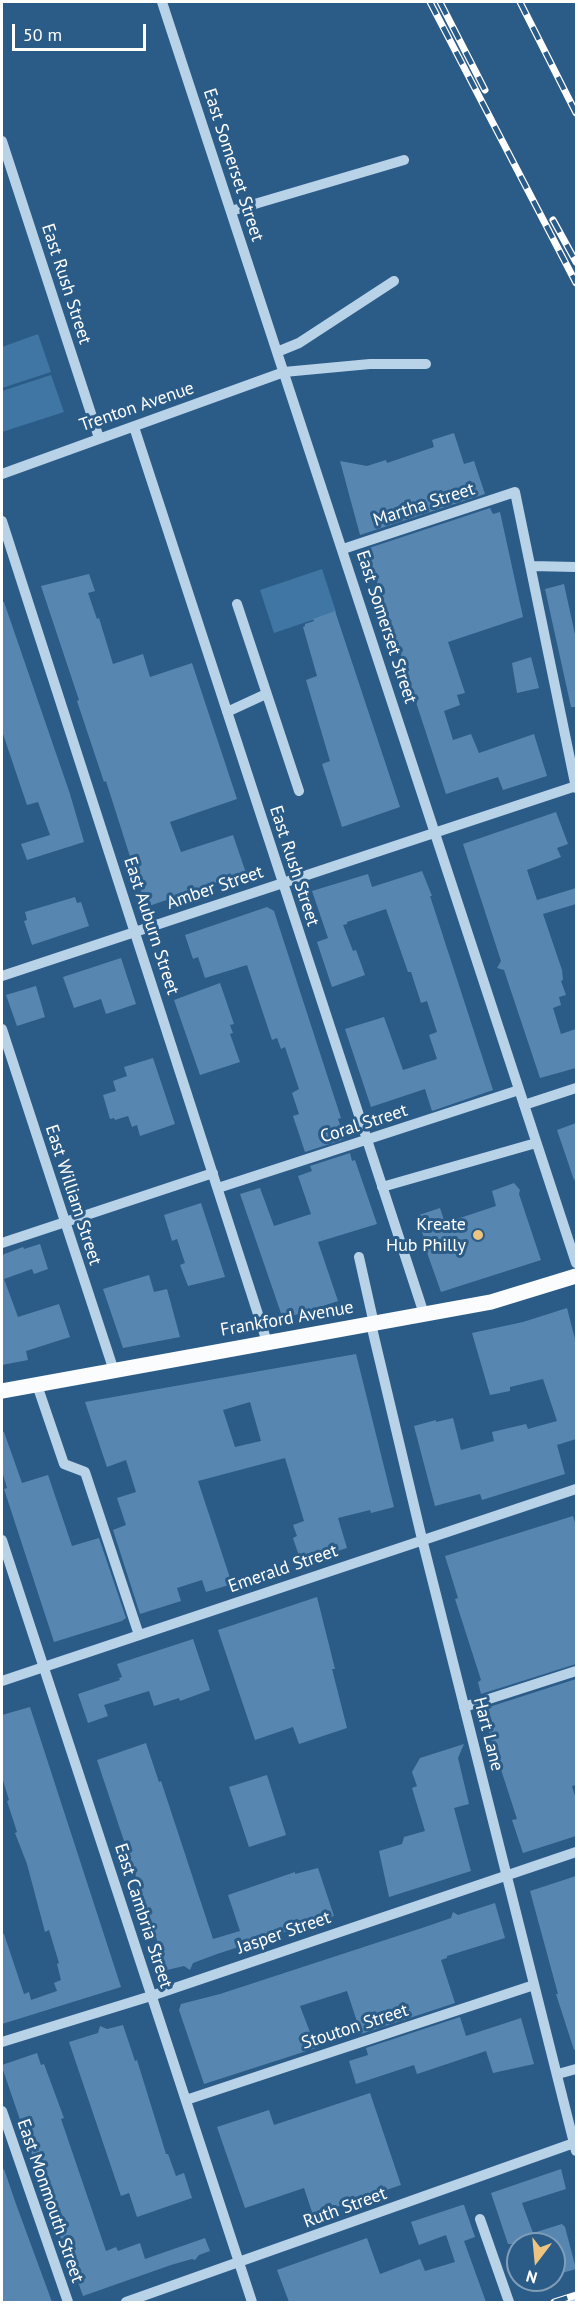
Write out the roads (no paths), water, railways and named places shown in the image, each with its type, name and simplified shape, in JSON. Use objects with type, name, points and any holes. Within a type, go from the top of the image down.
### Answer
[{"type":"main road","name":"Frankford Avenue","points":[[2,1391],[507,1299],[576,1276]]},
{"type":"street","name":"East Somerset Street","points":[[162,2],[344,549],[576,1263]]},
{"type":"street","name":"East Rush Street","points":[[2,141],[99,438]]},
{"type":"street","points":[[231,211],[404,160]]},
{"type":"street","points":[[277,352],[299,344],[394,281]]},
{"type":"street","name":"Trenton Avenue","points":[[2,474],[284,372],[370,364],[426,364]]},
{"type":"street","name":"East Rush Street","points":[[134,427],[424,1314]]},
{"type":"street","name":"Martha Street","points":[[344,549],[515,492],[531,567]]},
{"type":"street","name":"East Auburn Street","points":[[2,521],[267,1342]]},
{"type":"street","points":[[576,567],[531,567],[576,787]]},
{"type":"street","points":[[237,604],[299,791]]},
{"type":"street","points":[[227,712],[266,694]]},
{"type":"street","name":"Amber Street","points":[[2,976],[576,787]]},
{"type":"street","name":"East William Street","points":[[2,1029],[114,1371]]},
{"type":"street","points":[[524,1105],[576,1088]]},
{"type":"street","name":"Coral Street","points":[[218,1188],[519,1090]]},
{"type":"street","points":[[382,1187],[536,1143]]},
{"type":"street","points":[[2,1242],[213,1173]]},
{"type":"street","name":"Hart Lane","points":[[359,1257],[372,1324],[422,1539],[575,2147]]},
{"type":"street","points":[[37,1385],[64,1464],[85,1472],[140,1635]]},
{"type":"street","name":"Emerald Street","points":[[2,1681],[576,1489]]},
{"type":"street","name":"East Cambria Street","points":[[2,1540],[252,2302]]},
{"type":"street","points":[[464,1707],[576,1671]]},
{"type":"street","name":"Jasper Street","points":[[2,2042],[151,1996],[576,1852]]},
{"type":"street","name":"Stouton Street","points":[[186,2100],[534,1985]]},
{"type":"street","points":[[558,2074],[576,2069]]},
{"type":"street","name":"East Monmouth Street","points":[[2,2111],[68,2302]]},
{"type":"street","name":"Ruth Street","points":[[126,2302],[575,2147]]},
{"type":"street","points":[[480,2219],[509,2302]]},
{"type":"street","points":[[567,2302],[576,2299]]},
{"type":"railway","points":[[430,2],[576,283]]},
{"type":"railway","points":[[440,2],[485,90]]},
{"type":"railway","points":[[520,2],[576,113]]},
{"type":"railway","points":[[553,220],[576,262]]},
{"type":"railway","points":[[554,2302],[576,2295]]},
{"type":"place","name":"Kreate Hub Philly","points":[[478,1235]]}]
